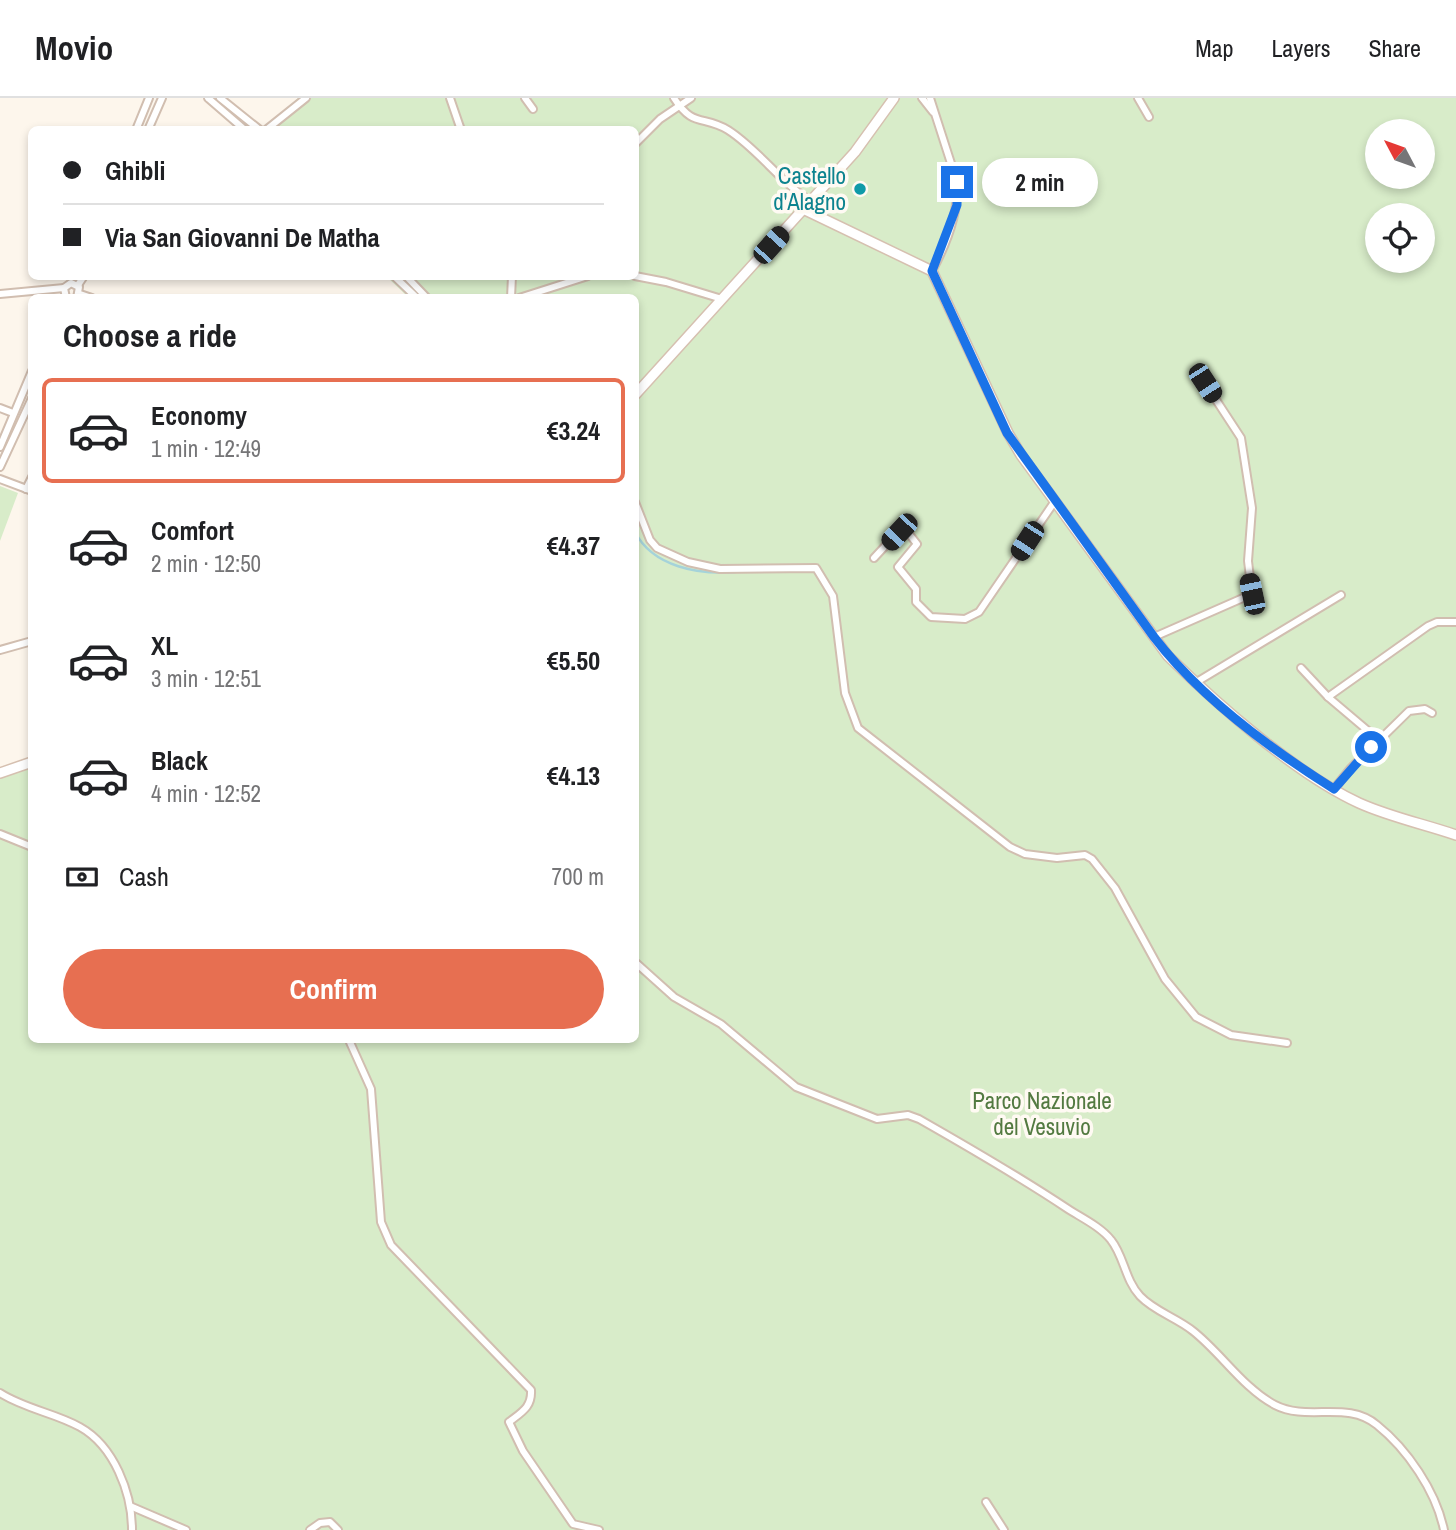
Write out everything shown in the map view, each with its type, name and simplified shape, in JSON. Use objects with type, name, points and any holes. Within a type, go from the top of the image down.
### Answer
[{"type":"street","points":[[138,126],[149,98]]},
{"type":"street","points":[[150,126],[162,98]]},
{"type":"street","points":[[208,98],[240,126]]},
{"type":"street","points":[[220,98],[255,126]]},
{"type":"street","points":[[271,126],[306,98]]},
{"type":"street","points":[[450,98],[460,126]]},
{"type":"street","points":[[525,98],[533,109]]},
{"type":"street","points":[[674,98],[692,118],[726,129],[747,145],[792,190],[810,201]]},
{"type":"street","points":[[639,140],[660,119],[691,98]]},
{"type":"street","points":[[639,391],[866,138],[893,98]]},
{"type":"street","points":[[922,98],[935,115]]},
{"type":"street","points":[[930,98],[951,162],[958,194],[950,228],[932,271]]},
{"type":"street","points":[[1138,98],[1149,117]]},
{"type":"street","points":[[803,209],[932,271],[1007,433],[1154,637],[1195,683],[1284,754],[1334,789],[1384,813],[1456,835]]},
{"type":"street","points":[[639,277],[722,299]]},
{"type":"street","points":[[398,280],[413,294]]},
{"type":"street","points":[[410,280],[423,294]]},
{"type":"street","points":[[532,294],[575,280]]},
{"type":"street","points":[[0,294],[64,288],[74,282]]},
{"type":"street","points":[[64,288],[65,294]]},
{"type":"street","points":[[0,447],[28,380]]},
{"type":"street","points":[[1154,637],[1252,594],[1248,561],[1252,508],[1241,438],[1205,383]]},
{"type":"street","points":[[0,467],[28,407]]},
{"type":"street","points":[[0,408],[13,413]]},
{"type":"street","points":[[0,479],[28,490]]},
{"type":"street","points":[[874,558],[900,530],[906,530],[917,544],[898,567],[916,589],[916,602],[931,617],[970,617],[979,612],[1055,501]]},
{"type":"street","points":[[639,512],[650,540],[657,548],[688,562],[720,569],[811,566],[820,571],[833,596],[845,693],[858,728],[1010,847],[1026,854],[1057,858],[1085,855],[1093,859],[1115,888],[1165,979],[1196,1017],[1231,1035],[1287,1043]]},
{"type":"street","points":[[1195,683],[1341,595]]},
{"type":"street","points":[[1328,696],[1428,626],[1456,622]]},
{"type":"street","points":[[0,650],[28,642]]},
{"type":"street","points":[[1301,668],[1328,696],[1380,741]]},
{"type":"street","points":[[1334,789],[1409,711],[1424,709],[1432,713]]},
{"type":"street","points":[[0,773],[28,763]]},
{"type":"street","points":[[0,834],[28,845]]},
{"type":"street","points":[[639,966],[674,997],[721,1024],[796,1087],[877,1119],[908,1115],[919,1119],[1034,1185],[1101,1231],[1112,1241],[1126,1274],[1140,1296],[1196,1333],[1275,1405],[1311,1414],[1348,1412],[1375,1423],[1403,1451],[1416,1471],[1439,1510],[1444,1530]]},
{"type":"street","points":[[350,1043],[371,1089],[381,1222],[390,1245],[531,1390],[531,1401],[525,1410],[509,1422],[523,1451],[573,1524],[599,1530]]},
{"type":"street","points":[[0,1393],[81,1427],[100,1443],[118,1471],[130,1506],[132,1530]]},
{"type":"street","points":[[986,1502],[1004,1530]]},
{"type":"street","points":[[130,1506],[187,1530]]},
{"type":"street","points":[[310,1530],[320,1523],[330,1522],[338,1530]]},
{"type":"green space","name":"Parco Nazionale del Vesuvio","points":[[298,98],[1456,98],[1456,1530],[0,1530],[0,770],[28,760],[28,1043],[639,1043],[639,294],[405,294],[390,280],[639,280],[639,126],[270,126]]},
{"type":"green space","points":[[0,486],[18,493],[0,541]]},
{"type":"waterway","points":[[639,538],[653,553],[678,566],[707,572],[735,572]]},
{"type":"place","name":"Castello d'Alagno","points":[[860,189]]},
{"type":"route","points":[[957,182],[957,205],[932,271],[1007,433],[1036,476],[1168,656],[1218,703],[1334,789],[1371,747]]}]
